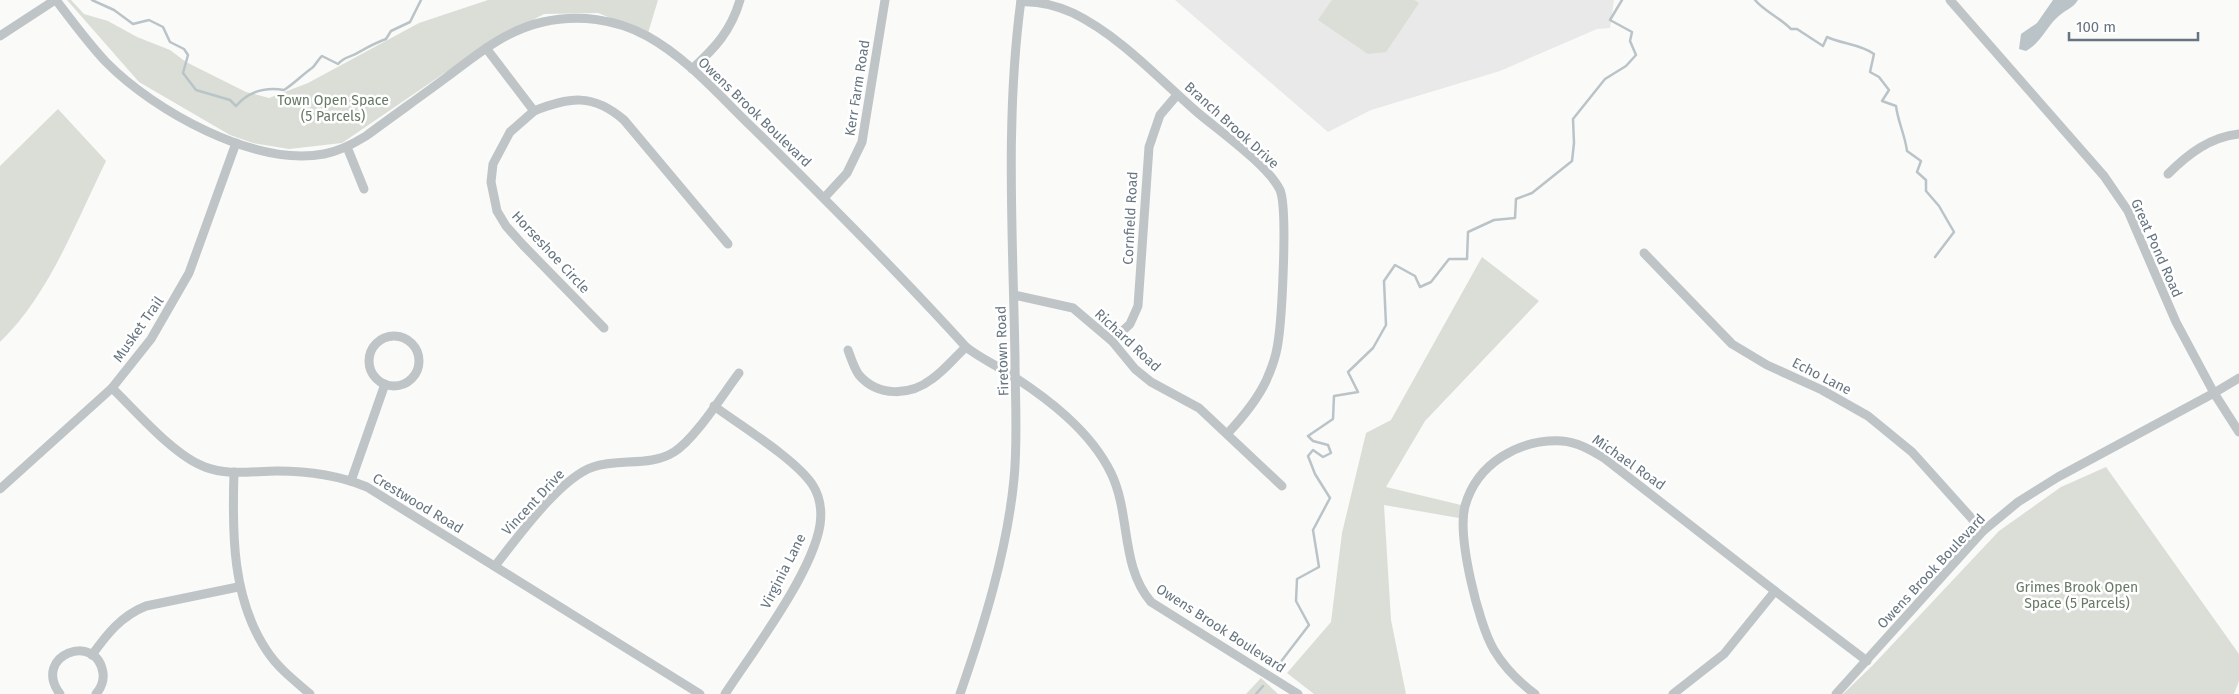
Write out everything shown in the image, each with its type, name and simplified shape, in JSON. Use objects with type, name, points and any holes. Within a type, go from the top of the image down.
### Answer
[{"type":"street","points":[[0,36],[56,0]]},
{"type":"street","name":"Owens Brook Boulevard","points":[[56,0],[85,39],[107,63],[135,87],[179,116],[236,143],[287,155],[325,154],[347,148],[486,48],[518,30],[543,22],[569,18],[597,19],[621,25],[646,36],[668,49],[692,69],[903,278],[966,347],[982,359],[1015,378],[1076,426],[1093,445],[1111,473],[1119,496],[1130,558],[1142,592],[1298,694]]},
{"type":"street","points":[[692,69],[717,46],[728,32],[740,0]]},
{"type":"street","name":"Kerr Farm Road","points":[[824,198],[847,173],[855,161],[862,142],[885,0]]},
{"type":"street","name":"Great Pond Road","points":[[1950,0],[2104,176],[2128,211],[2176,322],[2214,393],[2239,432]]},
{"type":"street","name":"Branch Brook Drive","points":[[1021,1],[1047,4],[1072,13],[1129,52],[1268,174],[1280,190],[1283,210],[1280,323],[1277,352],[1265,383],[1245,414],[1228,433]]},
{"type":"street","name":"Firetown Road","points":[[962,693],[986,613],[1008,524],[1016,452],[1017,401],[1010,189],[1015,54],[1021,1]]},
{"type":"street","points":[[486,48],[534,111]]},
{"type":"street","name":"Cornfield Road","points":[[1112,341],[1130,324],[1138,306],[1149,147],[1160,115],[1177,95]]},
{"type":"street","name":"Horseshoe Circle","points":[[604,328],[523,245],[506,226],[497,211],[491,182],[493,164],[510,132],[534,111],[572,99],[589,100],[613,111],[630,127],[728,244]]},
{"type":"street","points":[[2168,174],[2185,157],[2203,145],[2239,134]]},
{"type":"street","name":"Musket Trail","points":[[0,489],[112,388],[151,339],[182,288],[199,250],[236,143]]},
{"type":"street","points":[[347,148],[364,189]]},
{"type":"street","name":"Echo Lane","points":[[1644,253],[1732,344],[1767,365],[1848,404],[1875,422],[1912,452],[1983,531]]},
{"type":"street","name":"Richard Road","points":[[1014,295],[1073,308],[1112,341],[1135,369],[1151,382],[1199,408],[1228,433],[1282,486]]},
{"type":"street","points":[[391,335],[407,339],[418,351],[419,368],[415,376],[402,385],[385,384],[378,380],[369,366],[371,350],[383,338],[391,335]]},
{"type":"street","points":[[848,350],[858,374],[878,390],[892,392],[920,386],[933,378],[966,347]]},
{"type":"street","name":"Vincent Drive","points":[[495,566],[527,525],[574,478],[593,467],[656,459],[674,452],[692,437],[739,374]]},
{"type":"street","name":"Owens Brook Boulevard","points":[[1836,694],[1983,531],[2018,502],[2058,477],[2239,378]]},
{"type":"street","points":[[351,481],[385,384]]},
{"type":"street","name":"Crestwood Road","points":[[112,388],[192,462],[217,471],[308,472],[351,481],[366,488],[495,566],[700,694]]},
{"type":"street","name":"Virginia Lane","points":[[714,406],[803,474],[816,493],[821,514],[816,539],[786,601],[725,694]]},
{"type":"street","name":"Michael Road","points":[[1535,694],[1504,666],[1486,634],[1465,543],[1465,506],[1485,471],[1498,457],[1511,450],[1530,444],[1562,441],[1584,446],[1632,479],[1867,661]]},
{"type":"street","points":[[234,472],[234,522],[238,587],[251,623],[267,652],[286,674],[310,694]]},
{"type":"street","points":[[92,655],[106,635],[133,611],[146,606],[238,587]]},
{"type":"street","points":[[1673,694],[1724,654],[1775,591]]},
{"type":"street","points":[[60,694],[52,680],[56,663],[68,652],[85,651],[98,661],[104,677],[102,685],[96,694]]},
{"type":"shaded area","points":[[1175,0],[1614,0],[1610,28],[1597,29],[1500,71],[1371,110],[1328,132]]},
{"type":"shaded area","points":[[2053,0],[2078,0],[2072,7],[2055,19],[2032,47],[2026,51],[2019,49],[2021,34],[2037,23]]},
{"type":"green space","name":"Town Open Space (5 Parcels)","points":[[67,0],[71,0],[84,14],[108,21],[137,37],[170,50],[186,62],[246,92],[269,98],[308,83],[419,23],[488,0],[658,0],[648,33],[598,13],[544,14],[487,44],[342,143],[289,149],[253,143],[230,135],[139,82]]},
{"type":"green space","points":[[1332,0],[1414,0],[1419,3],[1386,52],[1368,54],[1318,20]]},
{"type":"green space","points":[[58,109],[106,161],[72,233],[47,280],[33,302],[0,342],[0,166]]},
{"type":"green space","points":[[1482,257],[1539,301],[1425,421],[1386,487],[1461,505],[1459,518],[1384,505],[1391,620],[1406,694],[1314,694],[1287,673],[1331,622],[1342,533],[1366,433],[1391,420]]},
{"type":"green space","name":"Grimes Brook Open Space (5 Parcels)","points":[[2106,467],[2239,654],[2239,681],[2234,694],[1843,694],[1873,665],[1999,531],[2061,487]]},
{"type":"green space","points":[[1261,678],[1278,694],[1246,694]]},
{"type":"waterway","points":[[92,0],[114,10],[133,24],[149,20],[163,27],[170,42],[184,49],[188,55],[183,73],[196,90],[230,100],[236,106],[246,97],[258,91],[284,90],[313,67],[322,56],[338,64],[346,58],[386,39],[391,31],[410,22],[421,0]]},
{"type":"waterway","points":[[1276,668],[1309,625],[1296,601],[1297,579],[1319,567],[1313,530],[1330,498],[1315,474],[1308,456],[1313,450],[1323,457],[1331,453],[1328,445],[1313,441],[1308,436],[1333,419],[1334,396],[1358,392],[1348,372],[1373,348],[1386,325],[1384,281],[1395,265],[1415,276],[1420,287],[1431,282],[1449,259],[1467,259],[1468,232],[1494,220],[1515,218],[1516,199],[1532,193],[1572,161],[1574,143],[1573,119],[1605,79],[1626,66],[1636,55],[1630,41],[1632,32],[1610,20],[1622,0]]},
{"type":"waterway","points":[[1755,0],[1791,29],[1797,29],[1823,46],[1827,37],[1863,48],[1874,54],[1870,72],[1879,77],[1889,90],[1882,101],[1896,106],[1907,151],[1921,161],[1917,172],[1926,180],[1926,191],[1939,206],[1954,232],[1935,257]]},
{"type":"waterway","points":[[1256,694],[1263,686]]}]
